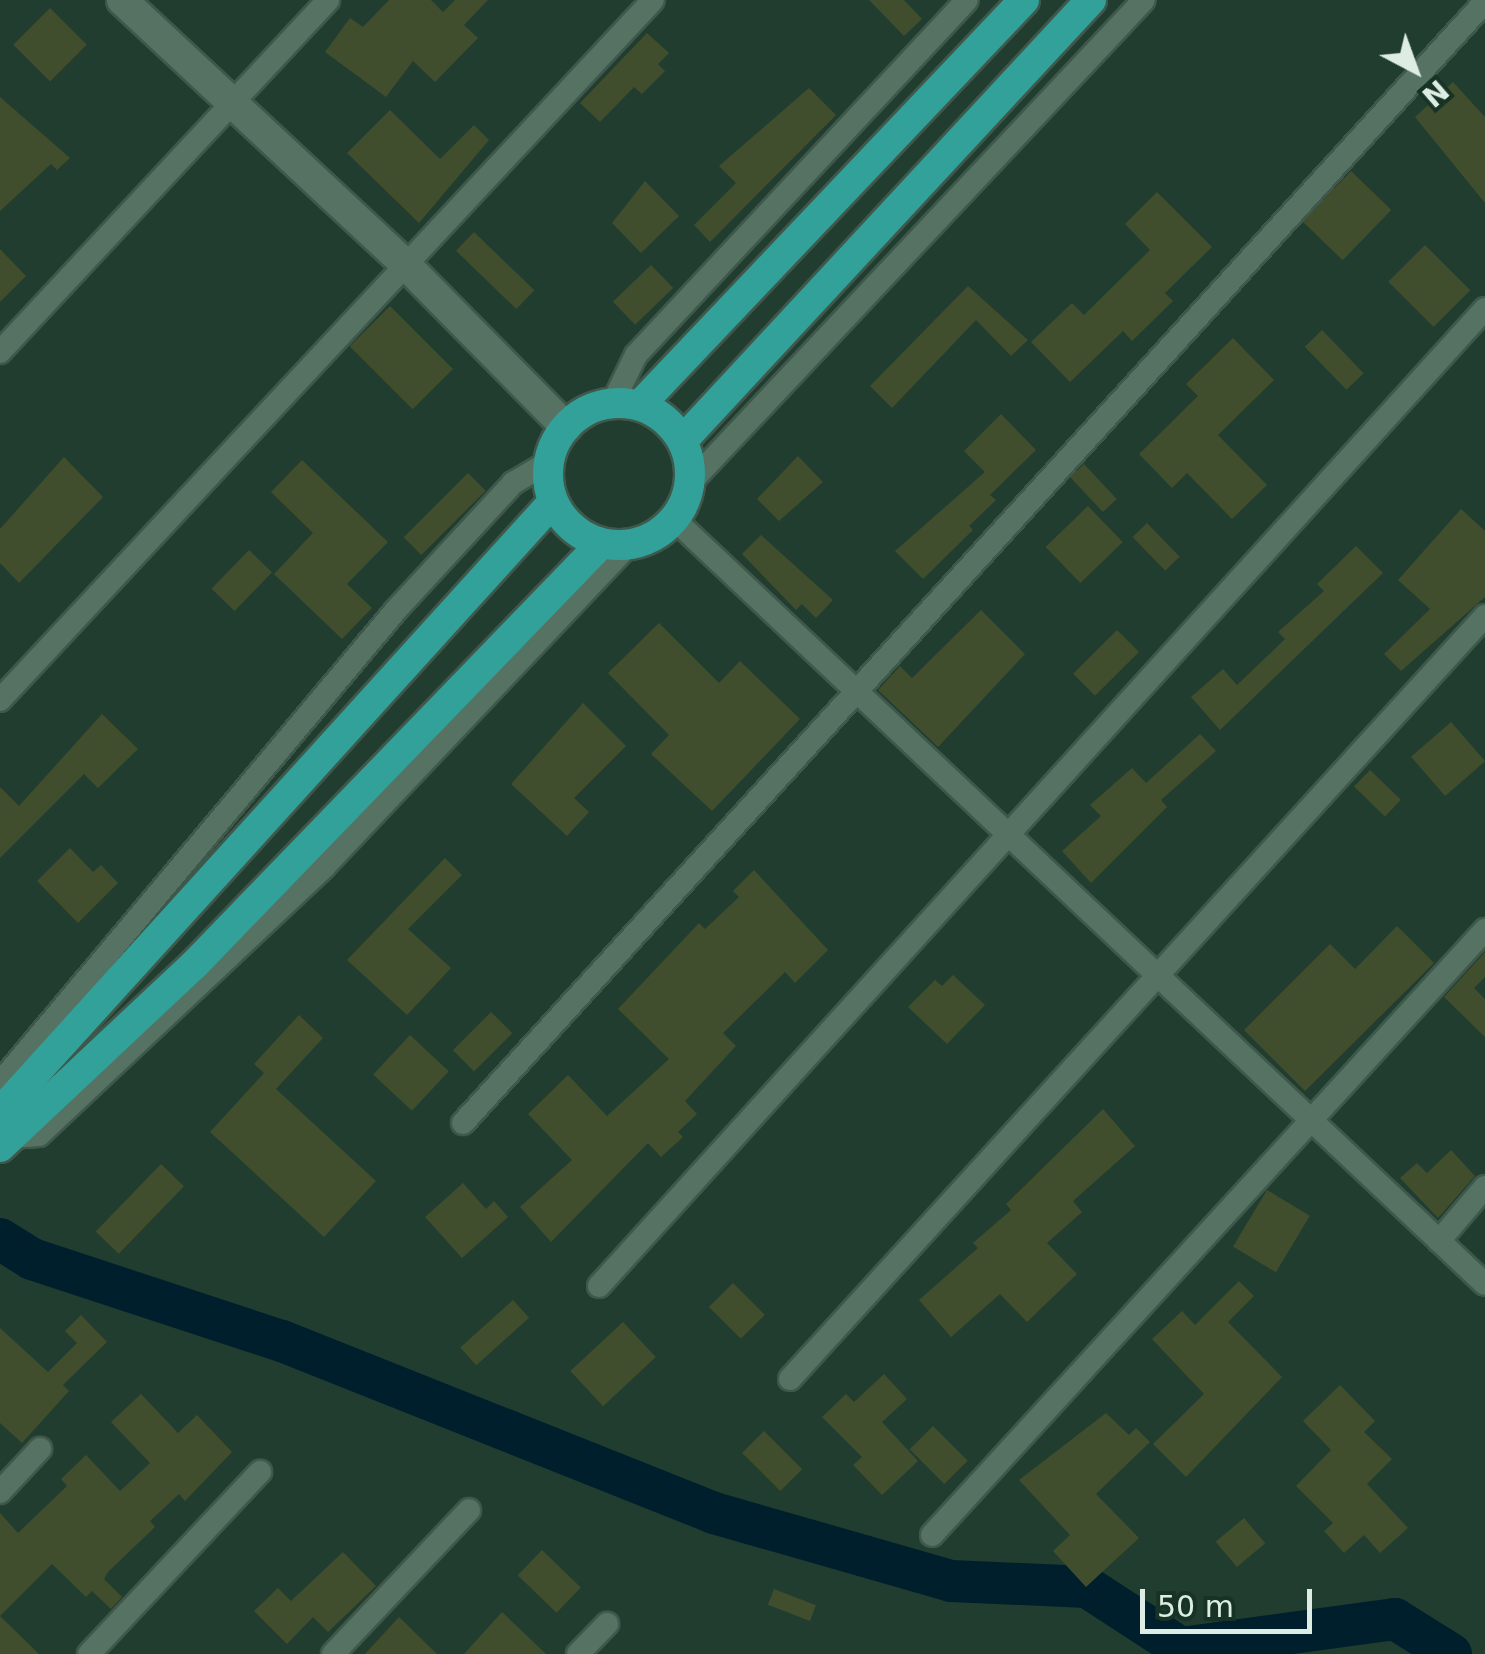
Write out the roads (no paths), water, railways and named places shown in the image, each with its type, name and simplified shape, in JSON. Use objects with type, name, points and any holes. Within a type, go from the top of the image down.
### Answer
[{"type":"main road","points":[[122,0],[406,265],[566,426]]},
{"type":"main road","points":[[627,404],[1024,0]]},
{"type":"main road","points":[[683,440],[1092,0]]},
{"type":"main road","points":[[4,1132],[194,965],[615,545],[674,520],[691,482],[683,440],[665,418],[627,404],[587,410],[566,426],[550,462],[553,502],[572,529],[615,545]]},
{"type":"main road","points":[[4,1132],[553,502]]},
{"type":"street","points":[[0,352],[328,0]]},
{"type":"street","points":[[0,700],[653,0]]},
{"type":"street","points":[[627,404],[636,355],[967,0]]},
{"type":"street","points":[[691,482],[1144,0]]},
{"type":"street","points":[[463,1124],[1485,2]]},
{"type":"street","points":[[600,1286],[1485,309]]},
{"type":"street","points":[[0,1083],[396,610],[513,482],[550,462]]},
{"type":"street","points":[[674,520],[1485,1284]]},
{"type":"street","points":[[790,1379],[1485,616]]},
{"type":"street","points":[[932,1535],[1485,930]]},
{"type":"street","points":[[1439,1240],[1485,1187]]},
{"type":"street","points":[[0,1492],[40,1449]]},
{"type":"street","points":[[89,1654],[260,1472]]},
{"type":"street","points":[[333,1654],[469,1510]]},
{"type":"street","points":[[578,1654],[606,1624]]},
{"type":"waterway","points":[[0,1239],[32,1259],[282,1341],[714,1513],[951,1581],[1087,1587],[1181,1648],[1395,1619],[1451,1654]]}]
